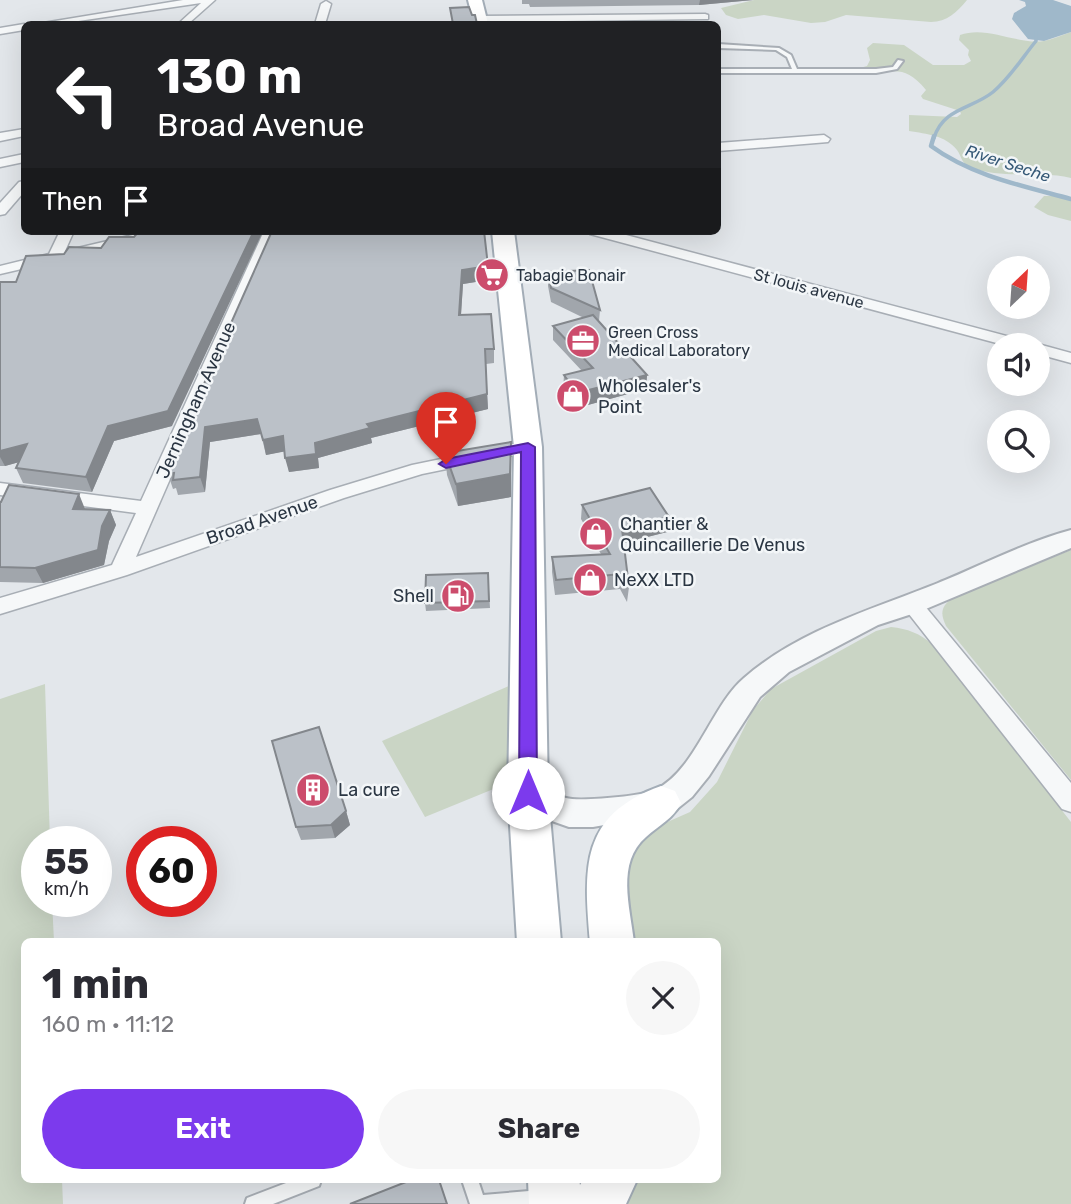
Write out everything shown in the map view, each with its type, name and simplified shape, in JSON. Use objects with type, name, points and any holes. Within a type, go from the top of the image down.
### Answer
[{"type":"main road","points":[[474,0],[481,21]]},
{"type":"main road","points":[[503,235],[528,447],[528,793],[539,938]]},
{"type":"main road","points":[[612,938],[608,861],[615,843],[631,825],[661,803]]},
{"type":"main road","points":[[565,1196],[602,1183]]},
{"type":"street","points":[[62,21],[202,0]]},
{"type":"street","points":[[186,21],[210,0]]},
{"type":"street","points":[[321,21],[326,4]]},
{"type":"street","points":[[526,21],[705,17]]},
{"type":"street","points":[[0,31],[21,28]]},
{"type":"street","points":[[0,137],[21,133]]},
{"type":"street","points":[[721,147],[824,139]]},
{"type":"street","points":[[0,163],[21,159]]},
{"type":"street","points":[[0,211],[21,188]]},
{"type":"street","points":[[54,257],[65,235]]},
{"type":"street","points":[[0,270],[146,235]]},
{"type":"street","name":"Jerningham Avenue","points":[[120,569],[269,235]]},
{"type":"street","name":"St louis avenue","points":[[610,235],[987,335]]},
{"type":"street","points":[[1050,352],[1071,358]]},
{"type":"street","name":"Broad Avenue","points":[[0,606],[120,569],[337,494],[419,469],[528,447]]},
{"type":"street","points":[[0,489],[148,508]]},
{"type":"street","points":[[528,793],[546,805],[569,813],[593,813],[661,803],[681,788],[750,689],[779,664],[869,618],[912,604],[1071,538]]},
{"type":"street","points":[[912,604],[1071,801]]},
{"type":"lane","points":[[721,46],[777,49],[789,56],[795,71]]},
{"type":"lane","points":[[721,71],[876,71],[895,68],[900,61]]},
{"type":"lane","points":[[253,1204],[306,1183]]},
{"type":"lane","points":[[471,1183],[478,1204],[565,1196]]},
{"type":"green space","points":[[754,0],[967,0],[951,16],[931,22],[846,15],[825,22],[811,23],[764,15],[738,19],[726,15],[721,8]]},
{"type":"green space","points":[[981,32],[1034,41],[1047,40],[1071,32],[1071,178],[995,173],[970,167],[947,141],[909,131],[909,115],[957,117],[961,114],[960,111],[923,99],[921,96],[926,90],[907,74],[849,74],[849,71],[867,66],[870,60],[867,48],[873,43],[904,45],[933,65],[964,65],[971,61],[969,50],[959,40],[960,35]]},
{"type":"green space","points":[[1044,196],[1071,200],[1071,221],[1048,215],[1034,207]]},
{"type":"green space","points":[[1071,550],[1071,780],[946,626],[942,614],[952,598]]},
{"type":"green space","points":[[891,627],[903,629],[932,644],[1071,822],[1071,1204],[628,1204],[634,1183],[721,1183],[721,938],[623,938],[619,871],[638,835],[690,812],[717,782],[753,710],[771,689],[876,631]]},
{"type":"green space","points":[[45,684],[49,826],[21,826],[21,917],[53,917],[54,938],[21,938],[21,1183],[62,1183],[63,1204],[0,1204],[0,699]]},
{"type":"green space","points":[[511,685],[523,777],[425,817],[382,741]]},
{"type":"water","points":[[1019,0],[1053,0],[1071,6],[1071,32],[1044,41],[1028,39],[1012,19],[1014,13],[1026,6],[1025,2]]},
{"type":"building","points":[[469,7],[476,21],[452,21],[450,8]]},
{"type":"building","points":[[252,235],[168,411],[108,426],[86,477],[16,468],[27,444],[0,451],[0,282],[16,282],[26,256],[64,254],[69,247],[101,248],[109,237]]},
{"type":"building","points":[[270,235],[484,235],[488,266],[462,270],[459,315],[491,314],[494,349],[485,349],[487,394],[367,424],[370,428],[315,443],[316,454],[285,458],[283,436],[263,440],[257,419],[205,427],[200,477],[173,480],[174,473],[168,474],[170,460]]},
{"type":"building","points":[[589,270],[600,310],[551,288],[548,272]]},
{"type":"building","points":[[593,315],[647,375],[577,393],[564,375],[593,368],[553,326]]},
{"type":"building","points":[[511,442],[510,474],[456,484],[445,453]]},
{"type":"building","points":[[9,485],[79,494],[73,509],[110,510],[102,526],[98,550],[35,568],[0,567],[0,502]]},
{"type":"building","points":[[650,488],[669,517],[622,529],[629,587],[621,574],[556,580],[552,557],[610,554],[582,505]]},
{"type":"building","name":"Shell","points":[[488,573],[489,601],[425,603],[426,575]]},
{"type":"building","name":"La cure","points":[[319,727],[346,811],[331,825],[296,827],[272,741]]},
{"type":"building","points":[[403,1183],[440,1183],[447,1204],[350,1204]]},
{"type":"waterway","name":"River Seche","points":[[934,138],[938,128],[951,115],[985,98],[999,86],[1036,41],[1036,33]]},
{"type":"waterway","name":"River Seche","points":[[934,136],[931,146],[963,165],[998,179],[1071,199]]},
{"type":"place","name":"Tabagie Bonair","points":[[492,275]]},
{"type":"place","name":"Green Cross Medical Laboratory","points":[[583,341]]},
{"type":"place","name":"Wholesaler's Point","points":[[573,396]]},
{"type":"place","name":"Chantier & Quincaillerie De Venus","points":[[596,534]]},
{"type":"place","name":"NeXX LTD","points":[[590,580]]},
{"type":"place","name":"Shell","points":[[458,596]]},
{"type":"place","name":"La cure","points":[[313,790]]},
{"type":"route","points":[[446,464],[528,447],[528,793]]}]
